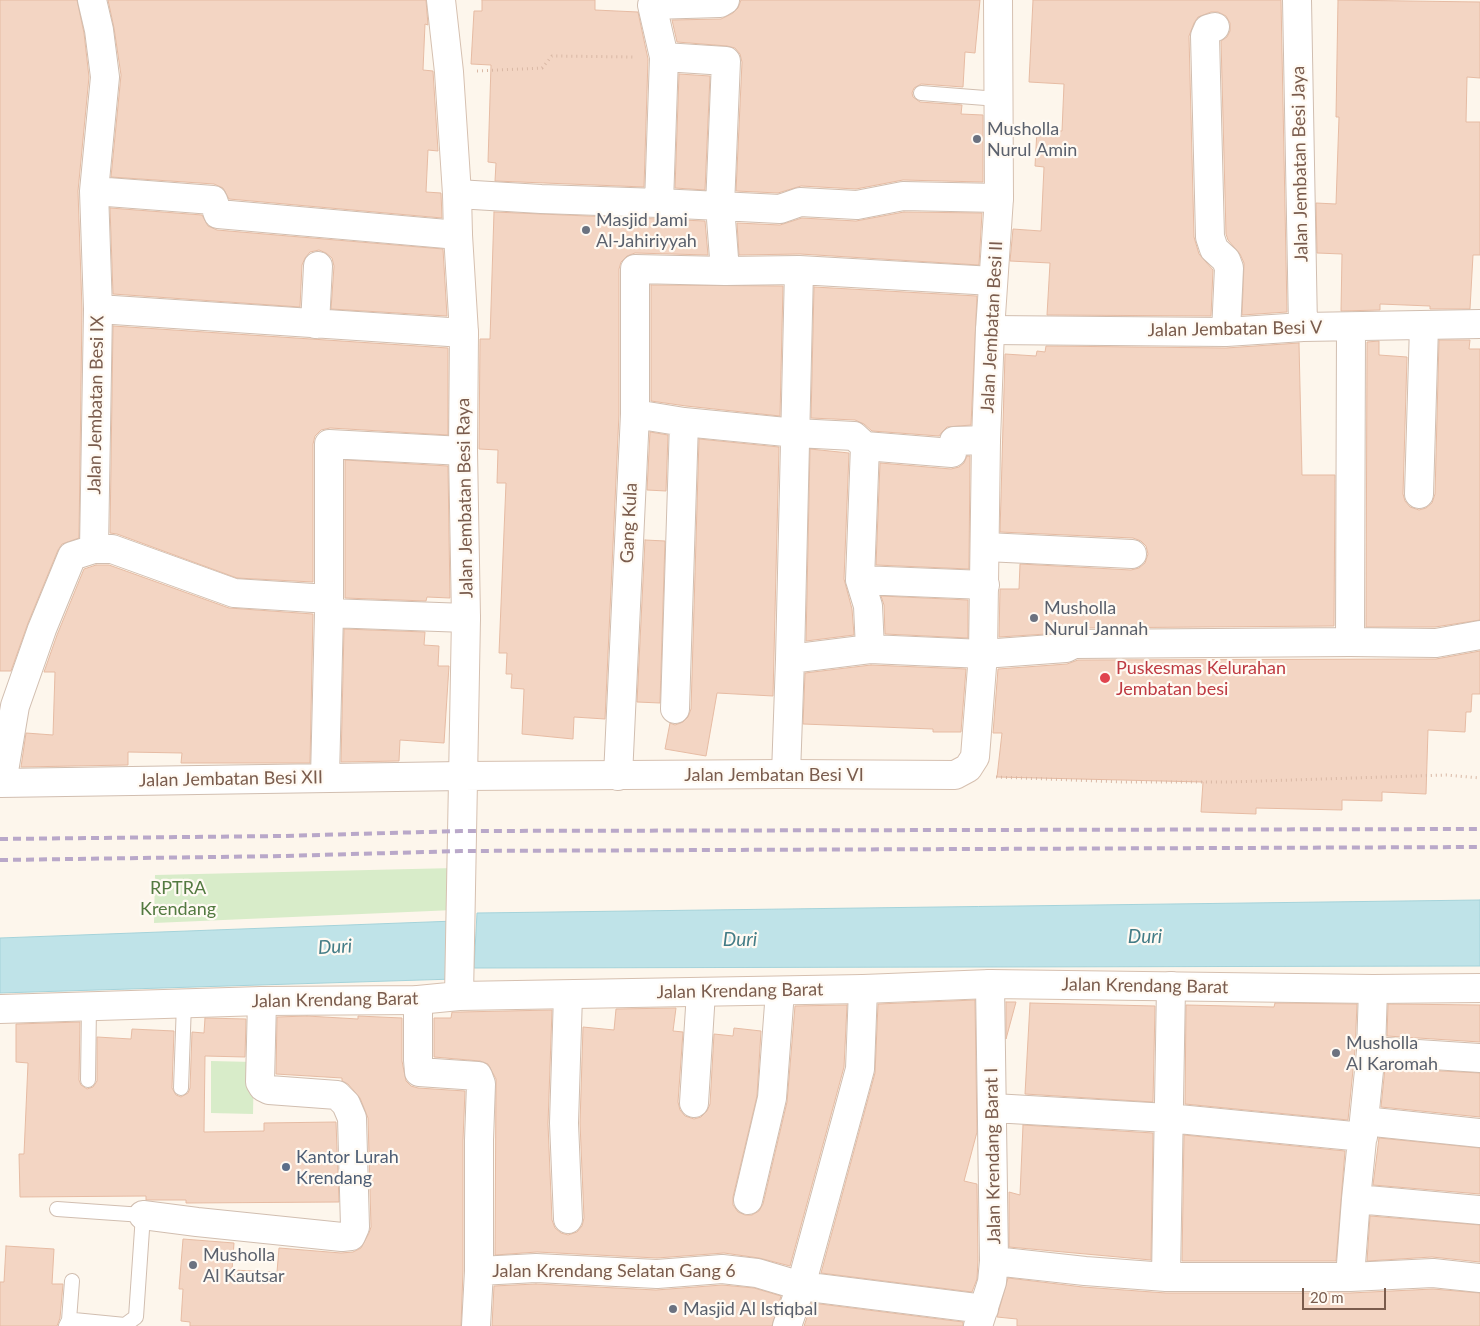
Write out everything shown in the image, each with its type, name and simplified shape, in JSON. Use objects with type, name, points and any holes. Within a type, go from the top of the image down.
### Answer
[{"type":"street","name":"Jalan Jembatan Besi IX","points":[[92,0],[99,30],[105,77],[94,191],[98,309],[94,549]]},
{"type":"street","name":"Jalan Jembatan Besi Raya","points":[[440,0],[449,72],[464,333],[463,451],[466,618],[458,988]]},
{"type":"street","points":[[658,203],[664,57],[652,3],[720,3],[725,0]]},
{"type":"street","name":"Jalan Jembatan Besi II","points":[[983,654],[986,548],[986,440],[990,330],[999,198],[998,0]]},
{"type":"street","name":"Jalan Jembatan Besi Jaya","points":[[1297,0],[1303,327]]},
{"type":"street","points":[[1215,27],[1208,29],[1205,36],[1210,237],[1214,249],[1226,260],[1229,268],[1226,332]]},
{"type":"street","points":[[664,57],[726,62],[720,206],[725,271],[799,270],[994,281]]},
{"type":"street","points":[[94,191],[213,200],[218,214],[458,235]]},
{"type":"street","points":[[457,194],[780,209],[800,202],[857,205],[902,196],[999,198]]},
{"type":"street","points":[[314,324],[318,266]]},
{"type":"street","name":"Gang Kula","points":[[618,776],[634,414],[635,270],[725,271]]},
{"type":"street","points":[[786,774],[799,270]]},
{"type":"street","points":[[98,309],[464,333]]},
{"type":"street","name":"Jalan Jembatan Besi V","points":[[990,330],[1226,332],[1303,327],[1480,324]]},
{"type":"street","points":[[1419,494],[1424,326]]},
{"type":"street","points":[[1350,327],[1350,642]]},
{"type":"street","points":[[634,414],[684,422],[796,433],[854,436],[865,446],[952,452],[954,441],[986,440]]},
{"type":"street","points":[[675,709],[684,422]]},
{"type":"street","points":[[326,777],[329,444],[463,451]]},
{"type":"street","points":[[865,446],[860,580],[868,606],[870,649]]},
{"type":"street","points":[[986,548],[1132,554]]},
{"type":"street","points":[[1,783],[15,706],[42,629],[72,556],[94,549],[112,549],[234,593],[329,606],[466,618]]},
{"type":"street","points":[[860,580],[984,584]]},
{"type":"street","points":[[790,659],[870,649],[983,654],[1066,648],[1074,644],[1436,643],[1480,635]]},
{"type":"street","points":[[955,775],[968,768],[976,757],[983,654]]},
{"type":"street","name":"Jalan Jembatan Besi VI","points":[[462,776],[955,775]]},
{"type":"street","name":"Jalan Jembatan Besi XII","points":[[1,783],[462,776]]},
{"type":"street","name":"Jalan Krendang Barat","points":[[0,1009],[262,1000],[418,1000],[458,988],[568,995],[863,989],[990,984],[1373,989],[1480,988]]},
{"type":"street","name":"Jalan Krendang Barat I","points":[[981,1317],[992,1282],[994,1261],[990,984]]},
{"type":"street","points":[[1166,1277],[1171,986]]},
{"type":"street","points":[[787,1326],[801,1286],[860,1069],[863,989]]},
{"type":"street","points":[[1350,1277],[1371,1051],[1373,989]]},
{"type":"street","points":[[748,1200],[772,1098],[780,991]]},
{"type":"street","points":[[694,1103],[701,992]]},
{"type":"street","points":[[568,995],[564,1123],[568,1219]]},
{"type":"street","points":[[143,1215],[342,1237],[351,1236],[355,1228],[352,1118],[346,1104],[337,1095],[269,1090],[263,1087],[260,1082],[262,1000]]},
{"type":"street","points":[[418,1000],[419,1072],[478,1076],[481,1084],[479,1271]]},
{"type":"street","points":[[1371,1051],[1480,1058]]},
{"type":"street","points":[[993,1108],[1364,1129],[1480,1133]]},
{"type":"street","points":[[1356,1199],[1480,1210]]},
{"type":"street","points":[[994,1261],[1085,1271],[1166,1277],[1350,1277],[1433,1273],[1480,1278]]},
{"type":"street","name":"Jalan Krendang Selatan Gang 6","points":[[476,1326],[479,1271],[536,1268],[657,1274],[722,1269],[757,1273],[801,1286],[981,1317]]},
{"type":"lane","points":[[921,93],[998,99]]},
{"type":"lane","points":[[181,1088],[184,1003]]},
{"type":"lane","points":[[88,1080],[89,1006]]},
{"type":"lane","points":[[57,1209],[143,1215],[136,1318],[125,1325],[67,1323],[72,1281]]},
{"type":"path","points":[[449,72],[542,68],[552,56],[664,57]]},
{"type":"path","points":[[955,775],[1123,782],[1230,782],[1446,775],[1480,778]]},
{"type":"green space","name":"RPTRA Krendang","points":[[455,868],[454,910],[154,923],[155,875]]},
{"type":"green space","points":[[211,1061],[254,1062],[253,1114],[211,1113]]},
{"type":"water","name":"Duri","points":[[1480,900],[1480,966],[474,968],[477,913]]},
{"type":"water","name":"Duri","points":[[455,921],[454,979],[0,993],[0,938]]},
{"type":"building","points":[[0,0],[77,0],[84,33],[89,77],[78,191],[82,309],[79,538],[62,544],[58,550],[28,623],[11,671],[0,671]]},
{"type":"building","points":[[108,0],[426,0],[428,25],[425,24],[423,70],[433,71],[438,151],[428,150],[426,192],[441,193],[442,218],[229,199],[223,188],[214,184],[111,177],[121,75]]},
{"type":"building","points":[[482,0],[595,0],[595,10],[638,12],[648,59],[644,187],[495,181],[496,163],[488,162],[491,65],[471,64],[474,11],[482,11]]},
{"type":"building","points":[[741,0],[980,0],[975,53],[965,52],[963,87],[921,84],[914,88],[912,93],[913,97],[920,102],[962,105],[961,114],[983,115],[983,182],[903,180],[856,189],[801,186],[778,193],[736,191],[742,62],[740,54],[735,48],[727,46],[677,42],[672,20],[721,19],[733,13],[738,8]]},
{"type":"building","points":[[1033,0],[1281,0],[1287,312],[1242,315],[1244,263],[1226,234],[1221,41],[1227,37],[1230,31],[1230,23],[1226,16],[1218,12],[1211,12],[1198,17],[1189,36],[1194,237],[1199,254],[1213,270],[1211,316],[1047,315],[1050,263],[1010,261],[1013,229],[1041,231],[1044,167],[1035,166],[1037,130],[1062,131],[1064,84],[1029,82]]},
{"type":"building","points":[[1338,0],[1480,2],[1480,78],[1467,77],[1466,122],[1480,122],[1480,255],[1473,255],[1470,309],[1430,309],[1430,306],[1380,304],[1380,310],[1341,311],[1342,254],[1317,253],[1316,203],[1336,204],[1339,117],[1336,117]]},
{"type":"building","points":[[679,74],[710,76],[705,190],[675,188]]},
{"type":"building","points":[[110,208],[202,215],[208,226],[217,230],[443,249],[447,316],[331,309],[334,266],[332,258],[319,250],[310,252],[302,265],[300,307],[113,294]]},
{"type":"building","points":[[494,212],[705,221],[708,255],[635,253],[627,256],[621,262],[619,269],[619,414],[605,719],[574,717],[573,739],[522,734],[524,689],[511,688],[512,674],[506,674],[507,653],[499,653],[506,483],[497,483],[498,450],[479,449],[480,339],[490,339]]},
{"type":"building","points":[[904,212],[982,213],[979,265],[800,254],[739,255],[737,223],[780,225],[802,218],[856,221]]},
{"type":"building","points":[[651,285],[783,286],[780,416],[651,401]]},
{"type":"building","points":[[814,287],[977,296],[971,425],[947,427],[939,436],[872,431],[864,424],[855,420],[811,418]]},
{"type":"building","points":[[113,326],[448,348],[448,435],[330,428],[321,430],[315,436],[313,444],[313,582],[237,578],[110,533]]},
{"type":"building","points":[[1439,340],[1470,340],[1469,349],[1480,349],[1480,620],[1435,627],[1366,627],[1367,342],[1379,341],[1379,355],[1407,357],[1403,494],[1405,501],[1410,507],[1419,510],[1426,508],[1432,503],[1435,494]]},
{"type":"building","points":[[1299,343],[1302,475],[1335,475],[1334,626],[1074,628],[1062,633],[999,637],[1000,589],[1019,589],[1020,564],[1131,570],[1139,568],[1145,563],[1148,554],[1146,546],[1141,541],[1133,538],[1000,532],[1005,354],[1036,356],[1037,351],[1045,352],[1046,346],[1226,348]]},
{"type":"building","points":[[650,432],[668,435],[666,491],[647,490]]},
{"type":"building","points":[[699,439],[779,447],[773,696],[717,693],[706,756],[665,749],[670,723],[675,725],[683,722],[688,717],[691,709]]},
{"type":"building","points":[[810,449],[849,453],[844,579],[852,609],[854,635],[806,641]]},
{"type":"building","points":[[967,456],[970,456],[969,569],[876,565],[880,463],[951,469],[959,467],[964,463]]},
{"type":"building","points":[[345,460],[448,466],[450,598],[427,597],[426,601],[345,598]]},
{"type":"building","points":[[645,540],[665,541],[660,703],[637,702]]},
{"type":"building","points":[[96,565],[109,565],[229,608],[313,614],[310,763],[181,763],[182,753],[128,752],[128,765],[21,767],[26,733],[53,735],[55,672],[44,672],[84,569]]},
{"type":"building","points":[[881,596],[968,600],[968,638],[885,634],[884,605]]},
{"type":"building","points":[[344,629],[425,632],[424,645],[439,646],[438,666],[449,666],[444,743],[400,740],[399,761],[341,762]]},
{"type":"building","points":[[1480,651],[1480,694],[1472,694],[1471,712],[1466,712],[1465,732],[1428,730],[1426,794],[1382,792],[1382,801],[1342,800],[1342,810],[1256,808],[1256,814],[1201,812],[1203,782],[997,777],[1002,733],[993,733],[998,669],[1067,664],[1078,660],[1436,659]]},
{"type":"building","points":[[871,665],[966,669],[961,732],[933,732],[933,729],[803,724],[805,673]]},
{"type":"building","points":[[975,1000],[977,1132],[964,1181],[977,1184],[978,1260],[977,1279],[972,1292],[821,1273],[875,1073],[878,1004]]},
{"type":"building","points":[[1006,1002],[1016,1002],[1006,1039]]},
{"type":"building","points":[[1030,1003],[1155,1006],[1153,1102],[1025,1094]]},
{"type":"building","points":[[1275,1003],[1357,1004],[1355,1050],[1348,1120],[1185,1104],[1186,1005],[1274,1007]]},
{"type":"building","points":[[1388,1004],[1480,1005],[1480,1042],[1387,1036]]},
{"type":"building","points":[[847,1005],[844,1067],[790,1266],[759,1258],[724,1253],[657,1258],[537,1252],[495,1255],[496,1079],[488,1064],[480,1061],[434,1057],[434,1018],[451,1018],[452,1012],[552,1010],[548,1124],[552,1220],[555,1228],[561,1233],[568,1235],[577,1232],[582,1226],[584,1218],[580,1123],[583,1027],[614,1030],[616,1009],[676,1008],[673,1031],[683,1032],[678,1102],[680,1110],[685,1116],[694,1119],[701,1117],[707,1111],[710,1104],[714,1034],[733,1036],[734,1028],[761,1031],[757,1096],[733,1197],[733,1205],[738,1212],[752,1215],[759,1211],[763,1204],[787,1102],[795,1006]]},
{"type":"building","points":[[307,1016],[358,1019],[358,1016],[402,1018],[402,1061],[406,1081],[411,1086],[418,1088],[465,1091],[461,1326],[190,1326],[190,1322],[181,1321],[183,1289],[179,1289],[183,1239],[234,1243],[232,1270],[277,1272],[279,1248],[341,1253],[353,1252],[361,1248],[369,1233],[371,1227],[368,1118],[360,1098],[348,1084],[342,1081],[342,1078],[276,1074],[277,1017]]},
{"type":"building","points":[[205,1018],[246,1019],[245,1057],[205,1056],[204,1132],[264,1131],[264,1123],[336,1122],[339,1202],[186,1203],[186,1200],[146,1200],[146,1196],[20,1197],[19,1154],[24,1154],[28,1063],[16,1062],[16,1024],[80,1022],[79,1080],[81,1085],[87,1089],[93,1087],[97,1081],[97,1037],[131,1039],[132,1029],[174,1031],[172,1088],[176,1095],[181,1097],[188,1093],[190,1088],[192,1032],[204,1033]]},
{"type":"building","points":[[1385,1068],[1480,1073],[1480,1117],[1381,1107]]},
{"type":"building","points":[[1023,1125],[1153,1133],[1151,1260],[1009,1247],[1009,1192],[1020,1195]]},
{"type":"building","points":[[1184,1135],[1345,1151],[1336,1261],[1182,1261]]},
{"type":"building","points":[[1379,1138],[1480,1148],[1480,1194],[1373,1185]]},
{"type":"building","points":[[1370,1216],[1480,1225],[1480,1262],[1432,1257],[1367,1261]]},
{"type":"building","points":[[6,1246],[54,1249],[52,1284],[63,1284],[60,1318],[57,1326],[0,1326],[0,1282],[4,1282]]},
{"type":"building","points":[[1008,1278],[1083,1287],[1166,1293],[1350,1293],[1433,1289],[1480,1293],[1480,1326],[1017,1326],[1017,1319],[997,1317]]},
{"type":"building","points":[[536,1284],[656,1290],[722,1285],[754,1288],[781,1296],[772,1326],[492,1326],[494,1286]]},
{"type":"building","points":[[812,1303],[963,1322],[963,1326],[804,1326]]},
{"type":"railway","points":[[0,839],[282,836],[461,831],[1480,829]]},
{"type":"railway","points":[[0,860],[283,856],[461,851],[1480,847]]},
{"type":"place","name":"Musholla Nurul Amin","points":[[977,139]]},
{"type":"place","name":"Masjid Jami Al-Jahiriyyah","points":[[586,230]]},
{"type":"place","name":"Musholla Nurul Jannah","points":[[1034,618]]},
{"type":"place","name":"Puskesmas Kelurahan Jembatan besi","points":[[1105,678]]},
{"type":"place","name":"Musholla Al Karomah","points":[[1336,1053]]},
{"type":"place","name":"Kantor Lurah Krendang","points":[[286,1167]]},
{"type":"place","name":"Musholla Al Kautsar","points":[[193,1265]]},
{"type":"place","name":"Masjid Al Istiqbal","points":[[673,1309]]}]
